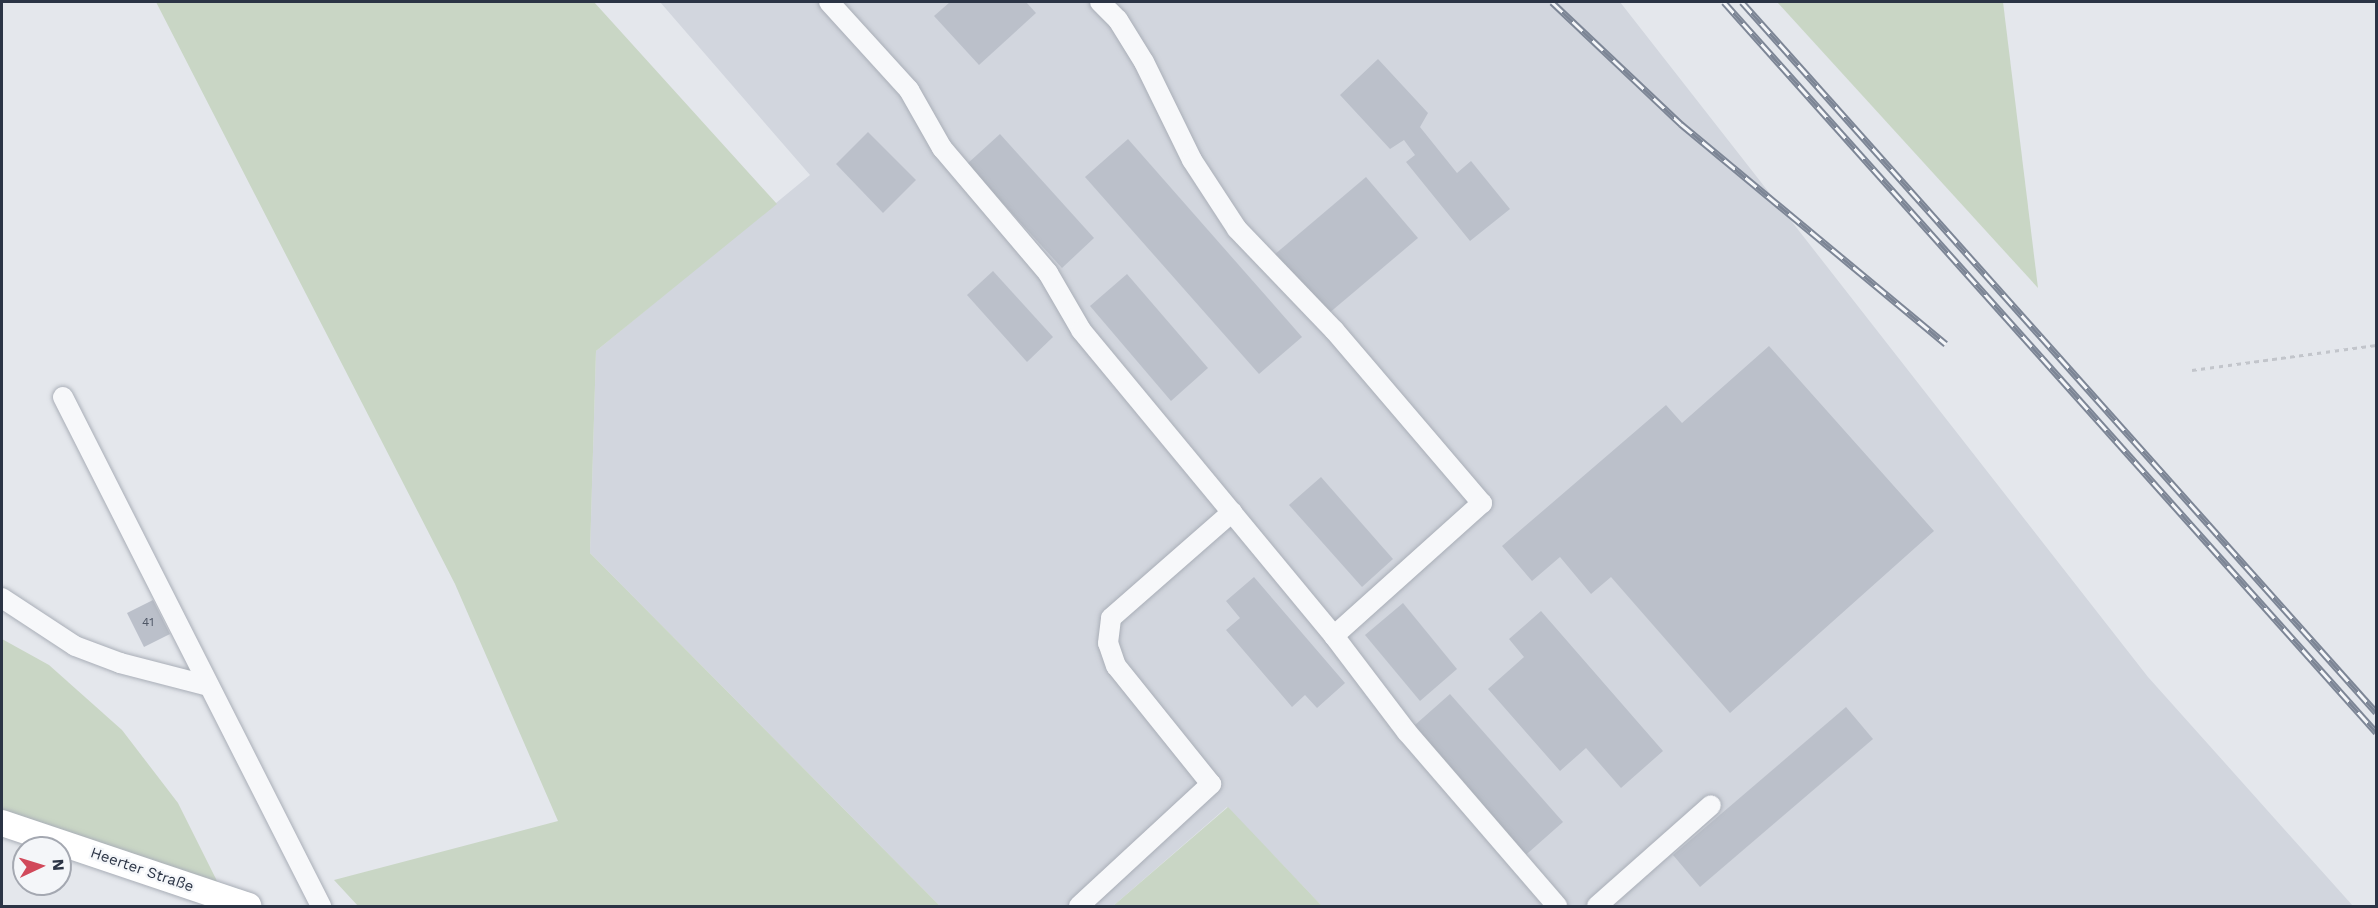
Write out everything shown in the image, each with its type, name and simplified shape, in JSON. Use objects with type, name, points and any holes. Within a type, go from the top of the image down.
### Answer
[{"type":"main road","name":"Heerter Straße","points":[[2,823],[248,906]]},
{"type":"lane","points":[[829,2],[909,90],[942,148],[1048,273],[1081,330],[1334,636],[1407,732],[1557,906]]},
{"type":"lane","points":[[1100,2],[1118,20],[1144,62],[1192,160],[1237,229],[1334,330],[1482,503],[1334,636]]},
{"type":"lane","points":[[63,397],[321,906]]},
{"type":"lane","points":[[1078,906],[1210,784],[1116,666],[1108,643],[1111,618],[1232,512]]},
{"type":"lane","points":[[2,598],[75,646],[120,663],[208,686]]},
{"type":"lane","points":[[1597,906],[1711,805]]},
{"type":"path","points":[[2192,370],[2376,345]]},
{"type":"shaded area","points":[[660,2],[1620,2],[2148,677],[2353,906],[1322,906],[1227,807],[1113,906],[940,906],[590,553],[596,351],[810,175]]},
{"type":"green space","points":[[156,2],[594,2],[777,204],[596,351],[590,553],[940,906],[358,906],[334,880],[558,821],[455,584]]},
{"type":"green space","points":[[1777,2],[2003,2],[2038,288]]},
{"type":"green space","points":[[2,639],[49,665],[122,730],[178,803],[219,885],[2,812]]},
{"type":"green space","points":[[1228,807],[1322,906],[1113,906]]},
{"type":"building","points":[[950,2],[1026,2],[1036,13],[979,65],[934,16]]},
{"type":"building","points":[[1378,59],[1428,113],[1420,127],[1457,173],[1471,161],[1510,209],[1470,241],[1406,162],[1415,155],[1404,140],[1390,149],[1340,95]]},
{"type":"building","points":[[868,132],[916,180],[883,213],[836,164]]},
{"type":"building","points":[[1000,134],[1094,238],[1062,268],[967,164]]},
{"type":"building","points":[[1128,139],[1302,337],[1259,374],[1085,177]]},
{"type":"building","points":[[1366,177],[1418,238],[1328,314],[1274,255]]},
{"type":"building","points":[[993,271],[1053,337],[1027,362],[967,295]]},
{"type":"building","points":[[1127,274],[1208,368],[1171,401],[1090,306]]},
{"type":"building","points":[[1769,346],[1934,531],[1730,713],[1611,577],[1591,594],[1560,557],[1532,581],[1502,546],[1666,405],[1682,423]]},
{"type":"building","points":[[1321,477],[1393,559],[1362,587],[1289,505]]},
{"type":"building","points":[[1254,577],[1345,683],[1317,708],[1305,695],[1292,707],[1226,630],[1240,618],[1226,601]]},
{"type":"building","points":[[153,600],[170,634],[144,647],[127,613]]},
{"type":"building","points":[[1403,603],[1457,669],[1420,701],[1365,635]]},
{"type":"building","points":[[1541,611],[1663,751],[1621,788],[1586,748],[1560,771],[1488,689],[1524,657],[1509,639]]},
{"type":"building","points":[[1450,694],[1563,822],[1520,860],[1407,732]]},
{"type":"building","points":[[1846,707],[1873,739],[1700,887],[1673,855]]},
{"type":"railway","points":[[1552,2],[1681,124],[1946,344]]},
{"type":"railway","points":[[1724,2],[2376,732]]},
{"type":"railway","points":[[1742,2],[2376,712]]}]
